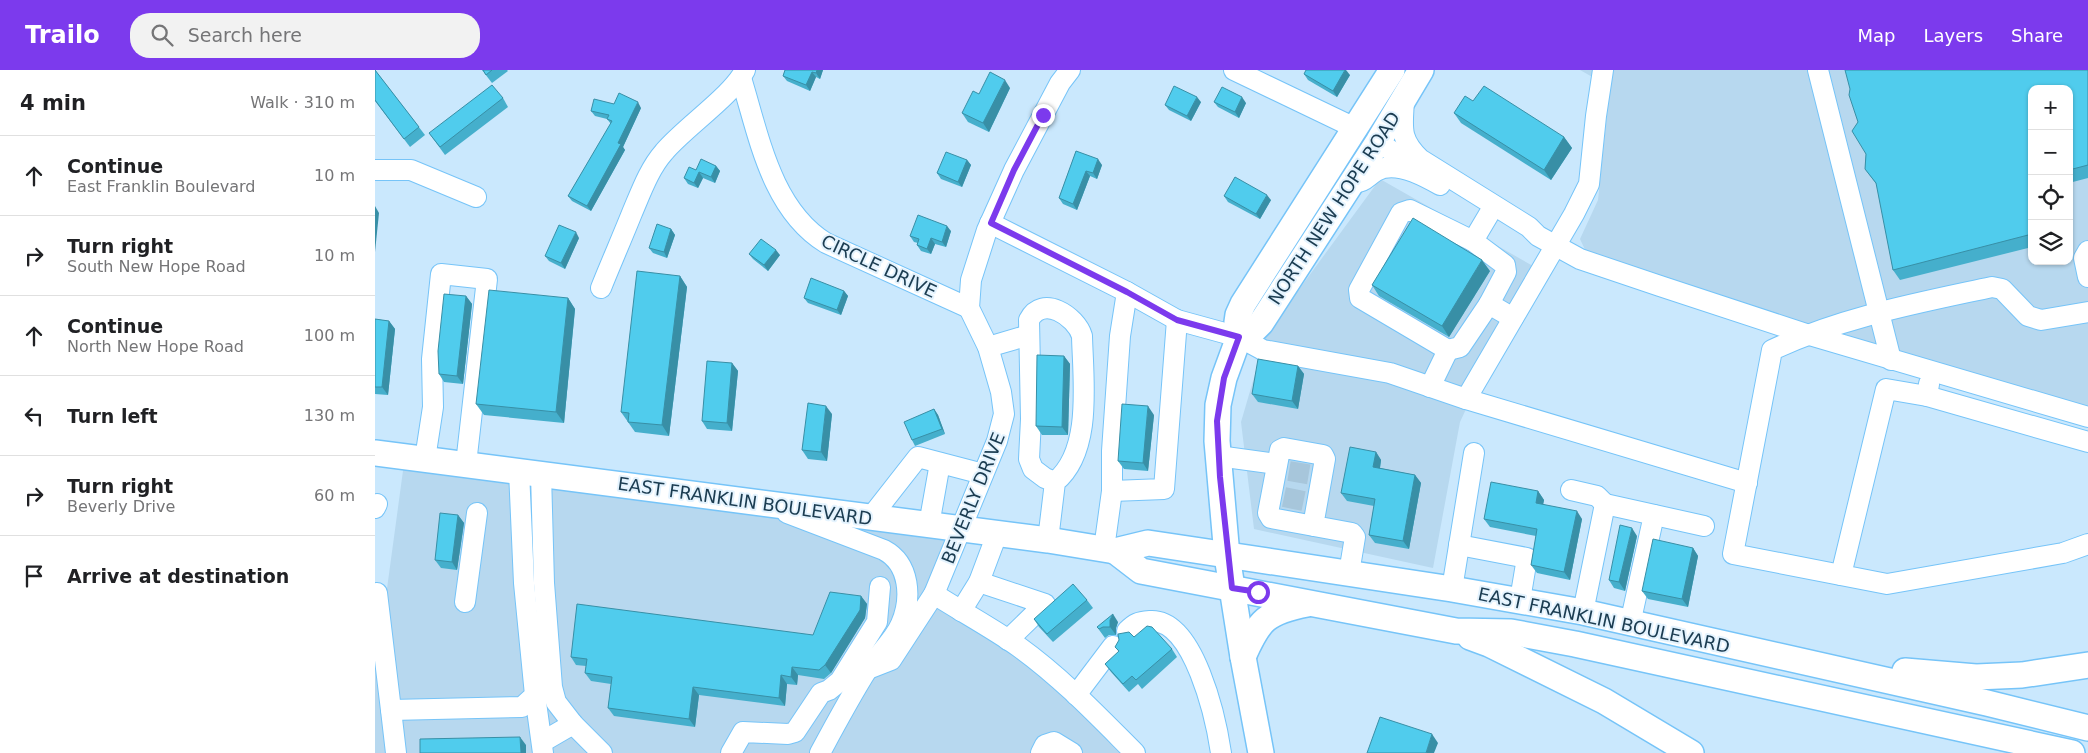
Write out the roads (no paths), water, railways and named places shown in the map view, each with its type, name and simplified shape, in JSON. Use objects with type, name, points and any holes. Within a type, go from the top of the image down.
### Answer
[{"type":"main road","name":"NORTH NEW HOPE ROAD","points":[[1239,337],[1257,328],[1378,142],[1421,70]]},
{"type":"main road","name":"NORTH NEW HOPE ROAD","points":[[1261,753],[1227,556],[1218,456],[1218,404],[1224,378],[1239,337],[1237,322],[1243,304],[1386,80]]},
{"type":"main road","points":[[1378,142],[1375,127],[1382,104],[1386,80]]},
{"type":"main road","name":"EAST FRANKLIN BOULEVARD","points":[[375,453],[1048,540],[1109,550],[1148,543],[1452,588],[1583,612],[1987,703],[2088,728]]},
{"type":"main road","name":"EAST FRANKLIN BOULEVARD","points":[[1109,550],[1141,571],[1456,631],[1511,632],[1575,644],[2071,753]]},
{"type":"main road","points":[[1243,657],[1253,632],[1274,613],[1314,603]]},
{"type":"main road","points":[[1456,631],[1489,644],[1604,701],[1691,753]]},
{"type":"main road","points":[[1803,662],[1976,677],[2022,675],[2088,665]]},
{"type":"street","points":[[969,308],[971,280],[991,223],[1029,139],[1069,70]]},
{"type":"street","points":[[1234,70],[1355,128]]},
{"type":"street","points":[[1466,399],[1513,318],[1547,241],[1589,184],[1596,116],[1604,70]]},
{"type":"street","points":[[1819,70],[1891,360]]},
{"type":"street","points":[[601,288],[645,182],[663,153],[743,74]]},
{"type":"street","name":"CIRCLE DRIVE","points":[[743,74],[765,157],[791,212],[806,230],[826,243],[969,308]]},
{"type":"street","points":[[1404,99],[1404,136],[1411,150],[1430,166],[1529,227],[1547,241],[1580,259],[1806,334],[2088,417]]},
{"type":"street","points":[[1378,142],[1428,175],[1432,180]]},
{"type":"street","points":[[1351,182],[1363,181],[1376,171],[1389,167],[1403,169],[1432,180],[1524,236],[1547,241]]},
{"type":"street","points":[[375,170],[411,170],[476,197]]},
{"type":"street","points":[[1410,210],[1473,241],[1505,265],[1506,272],[1489,304],[1460,347],[1448,350],[1360,298],[1359,290],[1401,213],[1410,210]]},
{"type":"street","points":[[1473,241],[1489,214]]},
{"type":"street","points":[[991,223],[1127,292],[1177,320],[1239,337],[1276,359],[1390,373],[1466,399],[1747,483]]},
{"type":"street","points":[[2088,251],[2083,258],[2088,277]]},
{"type":"street","points":[[425,459],[433,407],[432,359],[441,274],[488,279],[466,464]]},
{"type":"street","points":[[2088,312],[2041,320],[2028,316],[2002,289],[1993,287],[1879,312],[1806,334],[1772,350],[1733,554],[1887,584],[2063,553],[2088,544]]},
{"type":"street","points":[[1109,550],[1120,336],[1127,292]]},
{"type":"street","points":[[1489,304],[1513,318]]},
{"type":"street","points":[[1048,540],[1055,482],[1062,476],[1077,454],[1083,426],[1082,336],[1080,328],[1067,317],[1051,308],[1042,307],[1033,312],[1029,320],[1031,419],[1029,459],[1033,469],[1045,478],[1055,482]]},
{"type":"street","name":"BEVERLY DRIVE","points":[[868,669],[891,660],[934,594],[997,441],[1004,414],[1001,392],[988,347],[969,308]]},
{"type":"street","points":[[1112,491],[1164,489],[1177,320]]},
{"type":"street","points":[[988,347],[1029,335]]},
{"type":"street","points":[[1430,387],[1448,350]]},
{"type":"street","points":[[1276,359],[1328,365]]},
{"type":"street","points":[[1927,396],[1932,372]]},
{"type":"street","points":[[1841,575],[1886,388],[1927,396],[2088,442]]},
{"type":"street","points":[[1313,526],[1313,503],[1317,476],[1325,459],[1323,455],[1284,448],[1280,450],[1281,468],[1278,496],[1268,513],[1271,518],[1313,526],[1352,533],[1355,537],[1349,573]]},
{"type":"street","points":[[1452,588],[1474,454]]},
{"type":"street","points":[[1218,456],[1281,468]]},
{"type":"street","points":[[871,517],[918,457],[983,474]]},
{"type":"street","points":[[929,525],[940,463]]},
{"type":"street","points":[[530,472],[525,583],[542,668],[544,691],[543,747]]},
{"type":"street","points":[[530,472],[545,583],[542,668]]},
{"type":"street","points":[[1571,490],[1597,496],[1605,504],[1704,526]]},
{"type":"street","points":[[762,503],[884,550],[895,556],[907,580],[907,601],[901,624],[868,669],[820,753]]},
{"type":"street","points":[[1583,612],[1605,504]]},
{"type":"street","points":[[465,602],[477,513]]},
{"type":"street","points":[[1630,624],[1654,515]]},
{"type":"street","points":[[961,611],[979,582],[997,534]]},
{"type":"street","points":[[1459,545],[1527,558],[1520,600]]},
{"type":"street","points":[[979,582],[1045,604],[1007,640]]},
{"type":"street","points":[[525,583],[545,583]]},
{"type":"street","points":[[731,753],[743,732],[788,734],[795,732],[821,693],[829,690],[840,681],[877,622],[880,587]]},
{"type":"street","points":[[377,593],[396,753]]},
{"type":"street","points":[[934,594],[1007,640],[1048,670],[1135,753]]},
{"type":"street","points":[[1127,631],[1137,622],[1159,620],[1179,634],[1198,666],[1217,724],[1221,753]]},
{"type":"street","points":[[1076,695],[1113,646]]},
{"type":"street","points":[[391,710],[523,707],[544,691]]},
{"type":"street","points":[[544,691],[602,753]]},
{"type":"street","points":[[543,747],[573,724]]},
{"type":"street","points":[[1041,753],[1045,745],[1054,742],[1072,753]]},
{"type":"tunnel","points":[[1289,471],[1313,475]]},
{"type":"tunnel","points":[[1284,497],[1308,502]]}]
